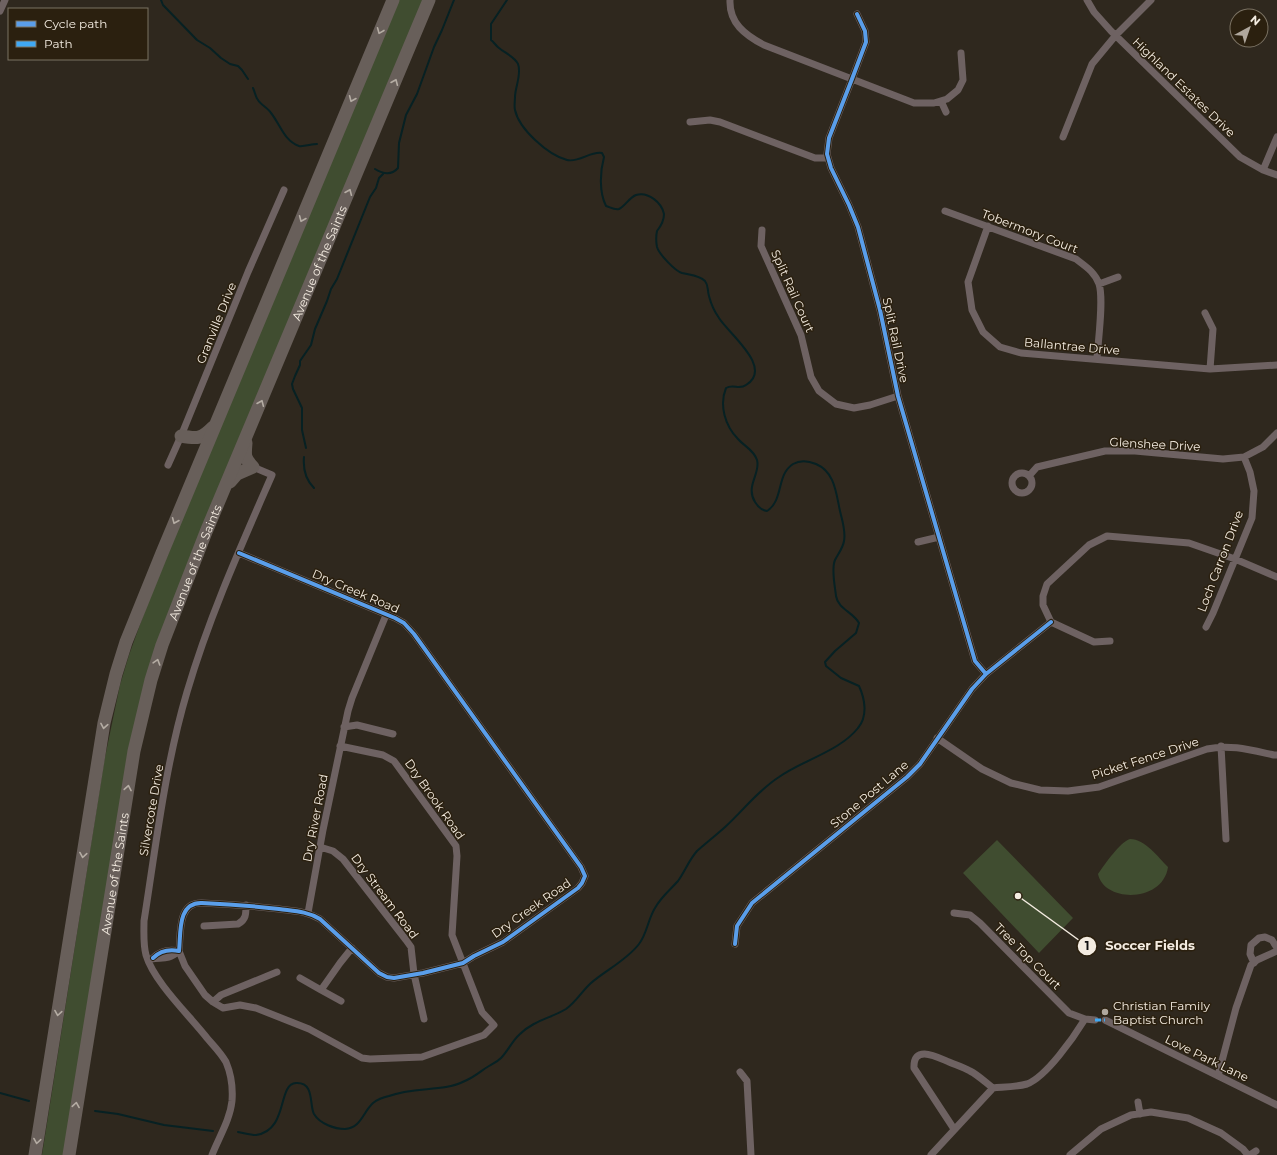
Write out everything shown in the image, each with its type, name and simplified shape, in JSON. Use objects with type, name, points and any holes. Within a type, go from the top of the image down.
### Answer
[{"type":"highway","points":[[35,1155],[104,723],[112,688],[126,642],[215,424],[393,0]]},
{"type":"highway","name":"Avenue of the Saints","points":[[70,1151],[125,801],[142,715],[153,673],[172,618],[226,486],[429,0]]},
{"type":"highway","points":[[181,436],[194,438],[202,437],[215,424]]},
{"type":"highway","points":[[181,436],[191,444],[194,449],[196,455],[196,470]]},
{"type":"highway","points":[[226,486],[237,474],[253,467],[247,462],[246,438]]},
{"type":"street","points":[[0,11],[5,0]]},
{"type":"street","points":[[730,0],[730,8],[736,24],[748,37],[764,45],[914,103],[934,103],[941,101],[947,99],[958,90],[962,80],[961,54]]},
{"type":"street","name":"Highland Estates Drive","points":[[1087,0],[1094,12],[1116,35],[1240,157],[1262,170],[1277,175]]},
{"type":"street","points":[[1063,137],[1092,64],[1116,35],[1151,0]]},
{"type":"street","name":"Split Rail Drive","points":[[857,14],[866,31],[866,42],[829,138],[827,154],[831,168],[858,227],[880,310],[898,396],[974,661],[986,674]]},
{"type":"street","points":[[941,101],[946,112]]},
{"type":"street","points":[[690,122],[710,120],[720,122],[815,158],[828,158]]},
{"type":"street","points":[[1262,170],[1277,137]]},
{"type":"street","name":"Granville Drive","points":[[168,465],[248,272],[284,190]]},
{"type":"street","name":"Tobermory Court","points":[[945,210],[1076,259],[1089,268],[1099,284],[1101,296],[1097,359]]},
{"type":"street","name":"Ballantrae Drive","points":[[988,226],[968,282],[972,310],[983,332],[1000,347],[1021,353],[1210,369],[1277,365]]},
{"type":"street","name":"Split Rail Court","points":[[762,230],[761,246],[801,335],[811,377],[819,391],[836,404],[854,408],[870,405],[898,396]]},
{"type":"street","points":[[1099,284],[1118,277]]},
{"type":"street","points":[[1205,313],[1213,329],[1210,369]]},
{"type":"street","name":"Glenshee Drive","points":[[1029,476],[1037,467],[1105,451],[1135,451],[1223,459],[1244,457],[1263,447],[1277,433]]},
{"type":"street","name":"Loch Carron Drive","points":[[1206,627],[1252,518],[1254,492],[1250,472],[1244,457]]},
{"type":"street","name":"Silvercote Drive","points":[[212,1155],[229,1115],[232,1089],[230,1076],[225,1062],[212,1044],[157,978],[151,959],[146,954],[144,921],[162,805],[178,726],[187,692],[200,652],[272,474],[253,467]]},
{"type":"street","points":[[1110,641],[1094,642],[1051,622],[1043,605],[1043,596],[1047,584],[1089,545],[1107,536],[1189,543],[1235,559],[1277,577]]},
{"type":"street","points":[[918,542],[939,537]]},
{"type":"street","name":"Dry Creek Road","points":[[179,951],[182,919],[190,906],[196,903],[246,906],[308,913],[320,919],[379,973],[387,977],[394,978],[463,963],[503,942],[578,888],[585,876],[584,871],[414,634],[404,623],[239,553]]},
{"type":"street","name":"Dry River Road","points":[[308,913],[344,727],[352,698],[386,615]]},
{"type":"street","name":"Stone Post Lane","points":[[735,944],[737,926],[752,903],[908,776],[920,764],[972,689],[986,674],[1051,622]]},
{"type":"street","points":[[344,727],[357,725],[393,734]]},
{"type":"street","name":"Picket Fence Drive","points":[[937,738],[982,769],[1011,783],[1040,790],[1068,791],[1100,787],[1207,749],[1221,746],[1277,755]]},
{"type":"street","name":"Dry Brook Road","points":[[213,1002],[222,1008],[240,1006],[256,1008],[308,1029],[362,1058],[370,1059],[422,1057],[484,1035],[494,1025],[482,1012],[452,935],[457,856],[456,846],[394,761],[383,755],[340,746]]},
{"type":"street","points":[[1221,746],[1226,839]]},
{"type":"street","name":"Dry Stream Road","points":[[320,846],[333,851],[343,859],[406,940],[412,954],[414,974],[424,1018]]},
{"type":"street","points":[[204,926],[238,924],[242,922],[245,917],[246,906]]},
{"type":"street","name":"Tree Top Court","points":[[954,913],[970,916],[980,923],[1069,1013],[1085,1019]]},
{"type":"street","points":[[1254,963],[1250,954],[1251,945],[1259,938],[1265,937],[1272,940],[1277,948]]},
{"type":"street","points":[[321,990],[352,948]]},
{"type":"street","points":[[151,959],[160,960],[173,956],[179,951],[185,966],[205,995],[213,1002],[221,995],[277,972]]},
{"type":"street","points":[[1218,1076],[1236,1008],[1251,965],[1266,955],[1277,951]]},
{"type":"street","points":[[300,978],[341,1001]]},
{"type":"street","points":[[954,1129],[914,1068],[914,1061],[916,1057],[924,1053],[934,1056],[970,1071],[993,1088],[1018,1086],[1036,1079],[1075,1036],[1085,1019],[1095,1020]]},
{"type":"street","name":"Love Park Lane","points":[[1105,1020],[1277,1106]]},
{"type":"street","points":[[740,1072],[747,1081],[751,1155]]},
{"type":"street","points":[[931,1155],[993,1088]]},
{"type":"street","points":[[1138,1102],[1140,1114]]},
{"type":"street","points":[[1070,1155],[1101,1129],[1131,1115],[1151,1112],[1188,1118],[1221,1133],[1251,1154]]},
{"type":"green space","points":[[398,0],[424,0],[158,643],[64,1155],[42,1155],[104,762],[120,685],[129,655],[146,608],[226,412]]},
{"type":"green space","points":[[1130,839],[1146,845],[1168,867],[1164,879],[1156,887],[1145,893],[1133,895],[1121,894],[1111,890],[1103,884],[1098,874],[1117,849]]},
{"type":"green space","points":[[997,840],[1073,918],[1039,953],[963,873]]},
{"type":"waterway","points":[[161,0],[163,5],[197,40],[230,64],[238,66],[248,79]]},
{"type":"waterway","points":[[375,169],[381,172],[390,173],[398,168],[399,143],[406,115],[417,94],[434,47],[454,0]]},
{"type":"waterway","points":[[238,1132],[256,1135],[266,1131],[274,1125],[286,1091],[290,1085],[296,1083],[306,1086],[309,1090],[314,1114],[320,1121],[337,1128],[345,1129],[355,1126],[373,1103],[381,1098],[403,1092],[449,1087],[470,1078],[497,1061],[517,1037],[525,1030],[536,1023],[566,1009],[591,983],[634,950],[642,940],[657,904],[678,881],[697,851],[721,831],[771,783],[789,771],[841,743],[858,728],[863,718],[864,702],[859,686],[841,678],[826,666],[825,662],[835,651],[856,633],[859,623],[840,604],[836,596],[833,573],[834,564],[843,546],[844,526],[834,484],[827,472],[816,464],[804,461],[799,462],[793,464],[784,474],[776,501],[767,511],[761,509],[756,504],[752,496],[752,485],[758,465],[756,457],[754,453],[733,434],[724,415],[723,408],[726,388],[744,386],[753,378],[755,370],[752,361],[747,351],[724,325],[716,313],[708,294],[705,281],[697,276],[679,272],[658,250],[656,243],[657,231],[663,221],[664,214],[657,202],[650,196],[641,194],[634,196],[619,209],[606,206],[601,188],[601,175],[604,157],[602,153],[593,154],[576,160],[567,160],[551,153],[543,147],[522,125],[515,110],[515,93],[519,76],[518,64],[515,59],[491,40],[491,24],[507,0]]},
{"type":"waterway","points":[[253,88],[258,100],[270,111],[283,132],[294,144],[299,146],[317,144]]},
{"type":"waterway","points":[[306,448],[302,430],[302,408],[292,384],[300,365],[300,361],[311,345],[315,329],[370,197],[376,188],[379,178],[383,174]]},
{"type":"waterway","points":[[304,457],[306,474],[314,488]]},
{"type":"waterway","points":[[0,1093],[29,1101]]},
{"type":"waterway","points":[[95,1111],[118,1114],[164,1125],[213,1131]]},
{"type":"marked path","points":[[1095,1020],[1105,1020]]},
{"type":"cycle path","points":[[857,14],[865,31],[866,42],[829,138],[827,154],[831,168],[858,227],[880,310],[898,396],[975,661],[986,674]]},
{"type":"cycle path","points":[[153,958],[165,951],[179,951],[182,920],[184,913],[188,908],[194,904],[202,903],[221,904],[279,909],[310,914],[320,919],[379,973],[387,977],[394,978],[423,973],[463,963],[503,942],[578,888],[585,876],[581,867],[414,634],[404,623],[239,553]]},
{"type":"cycle path","points":[[735,944],[737,926],[752,903],[907,777],[920,764],[972,689],[986,674],[1051,622]]},
{"type":"place","name":"Soccer Fields","points":[[1018,896]]},
{"type":"place","name":"Christian Family Baptist Church","points":[[1105,1012]]}]
